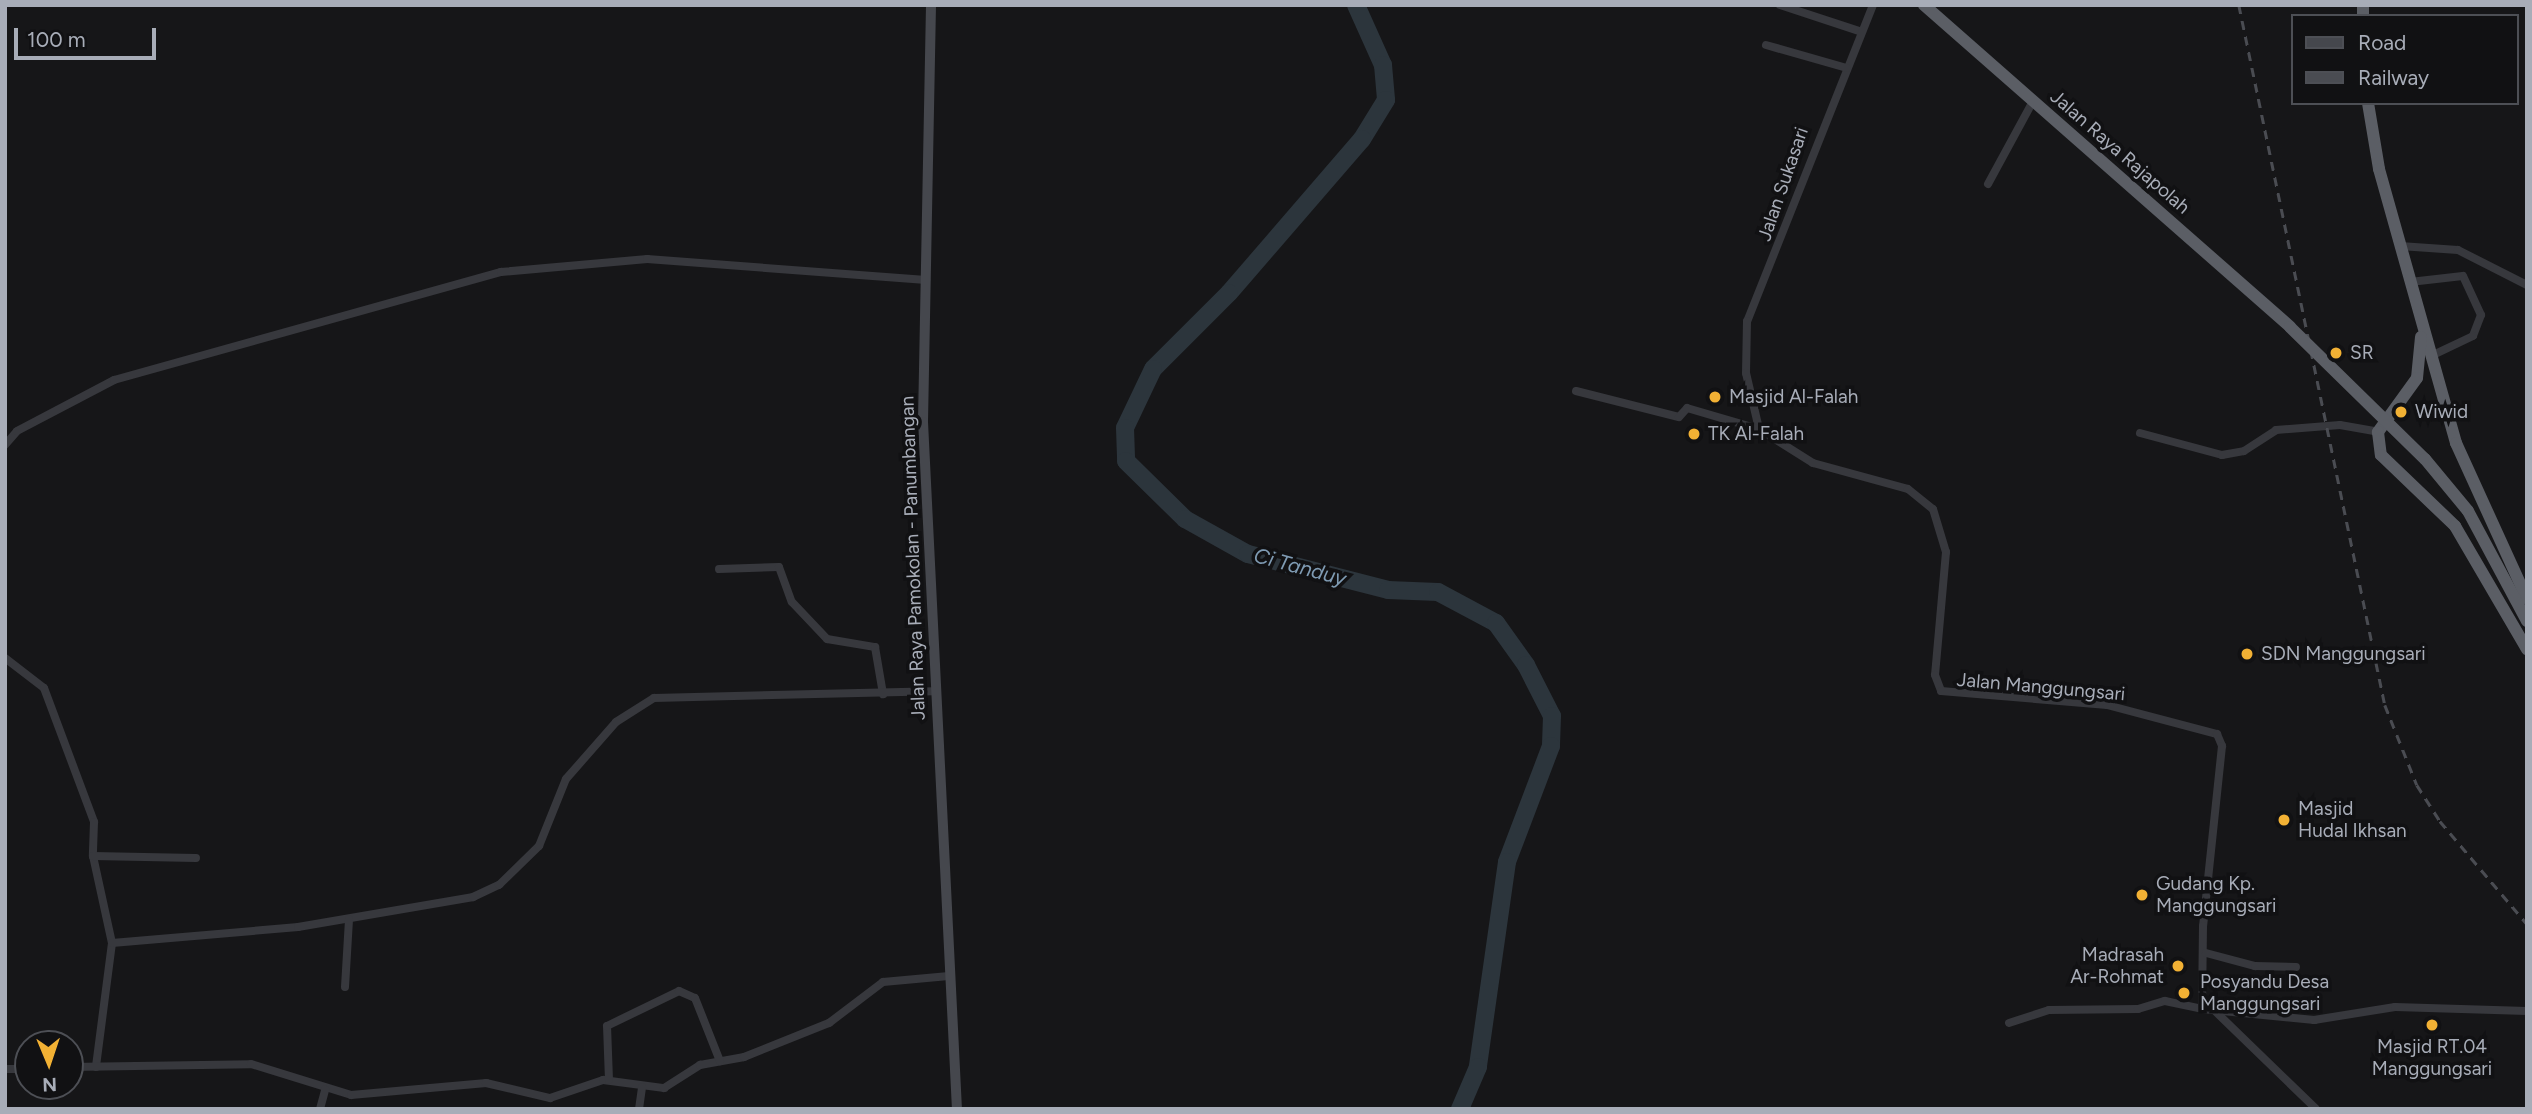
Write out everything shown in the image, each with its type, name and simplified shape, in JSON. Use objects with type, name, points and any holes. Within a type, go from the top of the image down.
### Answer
[{"type":"highway","name":"Jalan Raya Rajapolah","points":[[1924,5],[2290,327],[2416,450],[2468,511],[2527,621]]},
{"type":"highway","points":[[2368,105],[2400,246],[2456,443],[2522,578],[2527,599]]},
{"type":"highway","points":[[2411,287],[2421,366],[2378,432],[2388,464],[2455,526],[2527,649]]},
{"type":"main road","name":"Jalan Raya Pamokolan - Panumbangan","points":[[930,5],[923,422],[934,691],[957,1109]]},
{"type":"street","points":[[1780,5],[1862,32]]},
{"type":"street","name":"Jalan Sukasari","points":[[1759,429],[1746,373],[1747,321],[1787,232],[1826,110],[1873,5]]},
{"type":"street","points":[[1766,45],[1847,68]]},
{"type":"street","points":[[1988,184],[2033,100]]},
{"type":"street","points":[[2400,246],[2458,250],[2527,285]]},
{"type":"street","points":[[5,445],[18,431],[114,380],[501,272],[647,258],[926,280]]},
{"type":"street","points":[[2411,287],[2463,276],[2480,325],[2465,343],[2433,355]]},
{"type":"street","points":[[1576,391],[1679,417],[1687,408],[1759,429]]},
{"type":"street","points":[[2140,433],[2222,455],[2244,452],[2276,430],[2340,425],[2378,432]]},
{"type":"street","name":"Jalan Manggungsari","points":[[1759,429],[1813,463],[1908,489],[1933,509],[1946,552],[1935,675],[1941,691],[2107,705],[2217,734],[2222,746],[2203,926],[2206,953],[2202,1009]]},
{"type":"street","points":[[719,569],[779,567],[792,602],[827,639],[875,647],[883,695]]},
{"type":"street","points":[[5,658],[44,688],[94,822],[93,856],[112,943],[96,1067]]},
{"type":"street","points":[[112,943],[349,919],[472,897],[514,875],[539,846],[566,779],[643,702],[934,691]]},
{"type":"street","points":[[93,856],[196,858]]},
{"type":"street","points":[[345,987],[349,919]]},
{"type":"street","points":[[2206,953],[2255,966],[2296,967]]},
{"type":"street","points":[[84,1067],[251,1064],[325,1090],[390,1094],[486,1083],[550,1098],[608,1080],[642,1087],[664,1088],[700,1065],[720,1061],[829,1023],[883,982],[949,976]]},
{"type":"street","points":[[608,1080],[607,1026],[679,991],[695,998],[720,1061]]},
{"type":"street","points":[[2009,1023],[2049,1010],[2138,1009],[2165,1001],[2216,1013],[2314,1020],[2395,1007],[2527,1011]]},
{"type":"street","points":[[2216,1013],[2316,1109]]},
{"type":"street","points":[[639,1109],[642,1087]]},
{"type":"street","points":[[320,1109],[325,1090]]},
{"type":"waterway","name":"Ci Tanduy","points":[[1356,5],[1383,65],[1386,100],[1362,139],[1229,293],[1153,369],[1125,428],[1126,461],[1185,519],[1248,554],[1388,590],[1438,592],[1496,623],[1526,665],[1552,716],[1551,746],[1507,862],[1478,1067],[1460,1109]]},
{"type":"railway","points":[[2239,5],[2385,705],[2417,785],[2440,821],[2527,924]]},
{"type":"place","name":"SR","points":[[2336,353]]},
{"type":"place","name":"Masjid Al-Falah","points":[[1715,397]]},
{"type":"place","name":"Wiwid","points":[[2401,412]]},
{"type":"place","name":"TK Al-Falah","points":[[1694,434]]},
{"type":"place","name":"SDN Manggungsari","points":[[2247,654]]},
{"type":"place","name":"Masjid Hudal Ikhsan","points":[[2284,820]]},
{"type":"place","name":"Gudang Kp. Manggungsari","points":[[2142,895]]},
{"type":"place","name":"Madrasah Ar-Rohmat","points":[[2178,966]]},
{"type":"place","name":"Posyandu Desa Manggungsari","points":[[2184,993]]},
{"type":"place","name":"Masjid RT.04 Manggungsari","points":[[2432,1025]]}]
